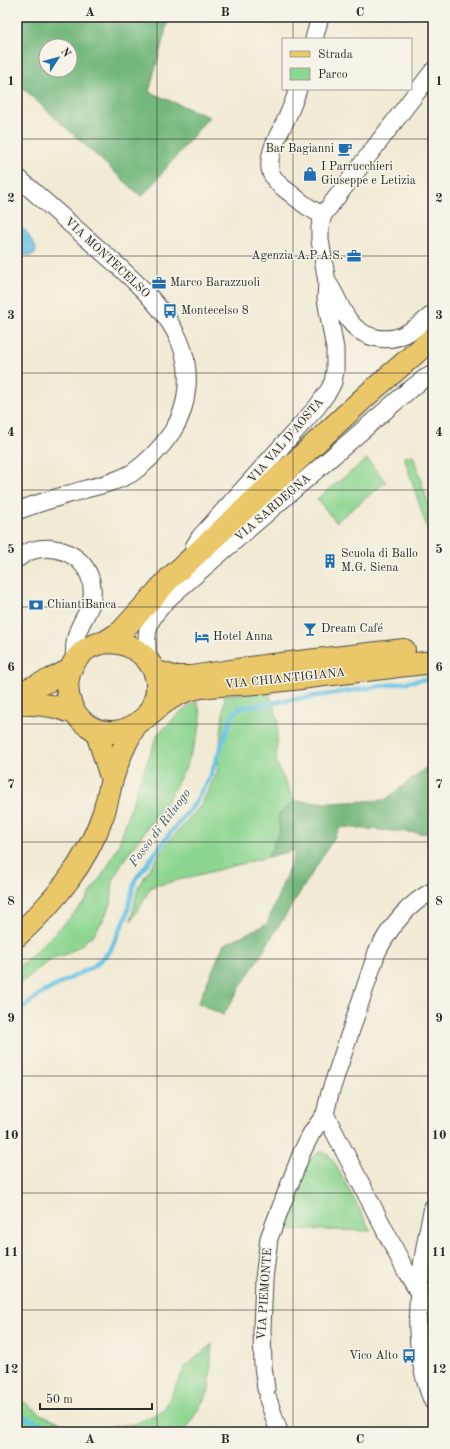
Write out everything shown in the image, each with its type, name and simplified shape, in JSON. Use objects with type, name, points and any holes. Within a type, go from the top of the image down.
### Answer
[{"type":"main road","points":[[104,642],[121,632],[169,579],[366,396],[433,338]]},
{"type":"main road","name":"VIA CHIANTIGIANA","points":[[17,694],[46,682],[72,666],[85,650],[104,642],[125,644],[138,650],[151,666],[174,676],[191,677],[264,666],[433,647]]},
{"type":"main road","name":"VIA CHIANTIGIANA","points":[[96,730],[110,732],[123,731],[140,722],[171,697],[193,689],[266,682],[433,662]]},
{"type":"main road","points":[[72,666],[67,680],[69,703],[74,713],[84,723],[96,730],[112,780]]},
{"type":"main road","points":[[17,936],[65,886],[92,843],[104,814],[112,780],[124,744],[152,707],[156,695],[157,683],[151,666]]},
{"type":"main road","points":[[17,704],[50,705],[74,713]]},
{"type":"street","points":[[314,38],[320,17]]},
{"type":"street","name":"VIA VAL D'AOSTA","points":[[191,559],[194,546],[200,537],[317,406],[333,382],[336,360],[335,349],[326,299],[327,282],[320,240],[320,227],[323,215],[433,71]]},
{"type":"street","points":[[296,95],[273,147],[270,160],[271,171],[275,180],[280,186],[313,211],[323,215]]},
{"type":"street","name":"VIA MONTECELSO","points":[[17,177],[110,260],[154,303],[170,322],[180,342],[184,356],[187,381],[184,403],[178,423],[162,445],[137,469],[116,481],[17,511]]},
{"type":"street","name":"VIA VAL D'AOSTA","points":[[327,282],[334,292],[347,319],[357,329],[370,336],[383,339],[404,334],[433,314]]},
{"type":"street","name":"VIA SARDEGNA","points":[[151,666],[146,638],[149,624],[158,610],[171,596],[408,391],[433,374]]},
{"type":"street","points":[[17,559],[31,550],[48,547],[62,551],[80,562],[87,572],[92,587],[92,602],[84,621],[77,632],[72,666]]},
{"type":"street","points":[[84,621],[104,642]]},
{"type":"street","name":"VIA PIEMONTE","points":[[279,1432],[267,1394],[262,1356],[262,1316],[265,1267],[269,1238],[302,1152],[311,1134],[325,1114],[331,1088],[377,952],[389,931],[402,914],[418,899],[433,891]]},
{"type":"street","points":[[325,1114],[407,1273],[424,1302]]},
{"type":"street","points":[[433,1207],[425,1249],[424,1302],[418,1332],[425,1379],[433,1402]]},
{"type":"green space","points":[[17,17],[169,17],[149,92],[209,117],[142,197],[17,83]]},
{"type":"green space","points":[[413,455],[433,519],[433,533],[429,534],[404,457]]},
{"type":"green space","points":[[367,459],[386,482],[336,522],[317,499]]},
{"type":"green space","points":[[268,690],[278,720],[276,762],[294,801],[278,816],[280,830],[268,857],[151,887],[131,921],[138,887],[164,847],[201,805],[217,772],[225,695]]},
{"type":"green space","points":[[197,701],[201,716],[199,731],[186,767],[167,801],[121,864],[113,881],[111,903],[103,920],[94,934],[81,945],[67,954],[52,958],[17,986],[17,969],[85,902],[109,864],[119,844],[139,783],[158,734],[183,710]]},
{"type":"green space","points":[[433,762],[433,834],[341,827],[223,1015],[198,1003],[224,944],[267,924],[296,850],[268,857],[280,830],[278,816],[294,801],[330,803],[385,800]]},
{"type":"green space","points":[[321,1152],[328,1154],[334,1162],[371,1231],[282,1229],[310,1159]]},
{"type":"green space","points":[[212,1344],[209,1391],[185,1432],[17,1432],[17,1397],[42,1415],[65,1424],[88,1429],[135,1424],[164,1410],[186,1366]]},
{"type":"water","points":[[17,225],[25,230],[36,247],[35,253],[29,256],[17,251]]},
{"type":"waterway","name":"Fosso di Riluogo","points":[[17,1014],[42,993],[94,966],[110,951],[127,915],[135,880],[195,803],[211,774],[232,716],[239,708],[433,678]]},
{"type":"waterway","points":[[17,1415],[65,1432]]},
{"type":"place","name":"Bar Bagianni","points":[[345,149]]},
{"type":"place","name":"I Parrucchieri Giuseppe e Letizia","points":[[310,174]]},
{"type":"place","name":"Agenzia A.P.A.S.","points":[[354,256]]},
{"type":"place","name":"Marco Barazzuoli","points":[[159,283]]},
{"type":"place","name":"Montecelso 8","points":[[170,311]]},
{"type":"place","name":"Scuola di Ballo M.G. Siena","points":[[330,561]]},
{"type":"place","name":"ChiantiBanca","points":[[36,605]]},
{"type":"place","name":"Dream Café","points":[[310,629]]},
{"type":"place","name":"Hotel Anna","points":[[202,637]]},
{"type":"place","name":"Vico Alto","points":[[409,1356]]}]
